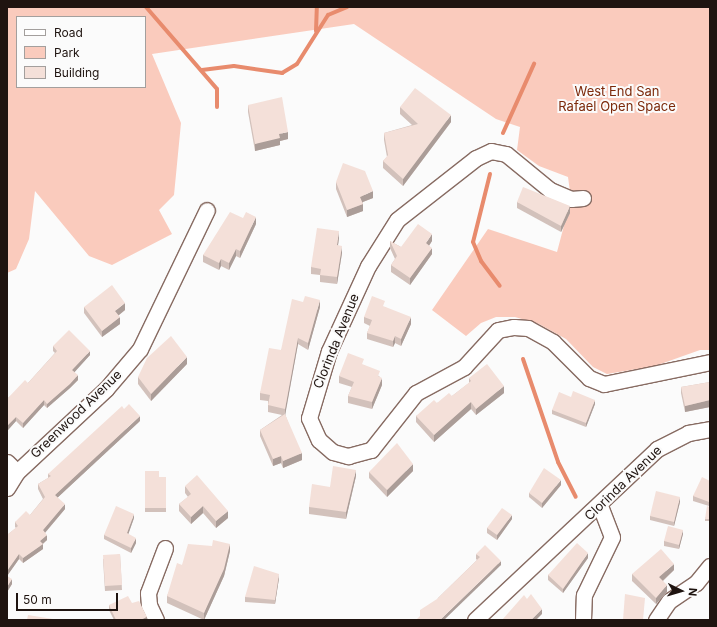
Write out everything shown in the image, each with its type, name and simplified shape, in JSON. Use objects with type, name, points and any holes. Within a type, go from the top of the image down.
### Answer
[{"type":"street","name":"Clorinda Avenue","points":[[583,198],[571,199],[550,190],[506,154],[491,151],[476,158],[397,220],[368,266],[329,351],[309,418],[319,440],[334,452],[348,456],[371,450],[416,393],[464,367],[498,330],[514,327],[528,328],[553,342],[589,378],[604,384],[710,362]]},
{"type":"street","name":"Greenwood Avenue","points":[[7,488],[12,467],[106,389],[140,349],[207,210]]},
{"type":"street","name":"Clorinda Avenue","points":[[475,620],[600,506],[668,441],[710,429]]},
{"type":"street","points":[[583,620],[584,596],[612,537],[600,506]]},
{"type":"street","points":[[156,620],[148,605],[148,593],[165,548]]},
{"type":"street","points":[[656,620],[669,602],[696,582],[710,566]]},
{"type":"green space","name":"West End San Rafael Open Space","points":[[7,7],[710,7],[710,350],[700,350],[655,366],[607,374],[593,367],[566,339],[539,324],[515,317],[496,317],[481,323],[466,336],[432,310],[488,229],[557,252],[571,199],[568,177],[539,166],[517,150],[520,127],[496,119],[354,24],[152,54],[181,123],[174,195],[159,210],[172,234],[112,265],[89,256],[35,191],[29,239],[16,269],[7,273]]},
{"type":"building","points":[[415,88],[451,115],[403,179],[383,161],[388,155],[384,133],[418,124],[400,107]]},
{"type":"building","points":[[282,97],[288,132],[279,134],[280,138],[255,144],[248,105]]},
{"type":"building","points":[[343,163],[365,171],[373,191],[360,197],[363,204],[347,210],[336,182]]},
{"type":"building","points":[[523,187],[570,206],[561,226],[517,202]]},
{"type":"building","points":[[230,212],[243,218],[246,212],[256,217],[240,251],[236,249],[229,263],[221,259],[219,263],[203,255]]},
{"type":"building","points":[[418,224],[432,234],[426,243],[432,248],[410,278],[391,265],[397,256],[390,241],[401,247]]},
{"type":"building","points":[[317,228],[339,231],[337,245],[342,246],[337,277],[320,275],[321,269],[311,267]]},
{"type":"building","points":[[112,285],[125,303],[115,311],[120,317],[102,331],[84,307]]},
{"type":"building","points":[[305,296],[320,300],[308,343],[298,338],[285,409],[268,405],[270,395],[260,393],[269,348],[281,350],[292,299],[303,302]]},
{"type":"building","points":[[372,296],[385,301],[383,306],[411,317],[401,339],[395,336],[393,341],[367,333],[372,320],[364,317]]},
{"type":"building","points":[[69,330],[90,351],[72,370],[78,375],[47,404],[44,400],[23,423],[16,417],[7,425],[7,397],[8,398],[25,380],[28,383],[57,351],[53,346]]},
{"type":"building","points":[[171,336],[187,357],[151,394],[138,377],[147,358]]},
{"type":"building","points":[[348,353],[364,359],[362,364],[380,371],[378,376],[382,378],[372,402],[348,396],[354,382],[339,376]]},
{"type":"building","points":[[487,364],[504,386],[476,409],[471,402],[434,435],[416,416],[434,400],[437,403],[449,393],[452,396],[471,381],[469,378]]},
{"type":"building","points":[[710,382],[710,400],[685,406],[681,387]]},
{"type":"building","points":[[573,391],[595,400],[586,423],[552,410],[559,392],[571,397]]},
{"type":"building","points":[[129,404],[140,416],[55,495],[65,504],[43,530],[47,535],[40,541],[43,544],[23,558],[19,554],[7,571],[7,535],[18,526],[15,522],[26,511],[30,515],[45,497],[38,484],[51,476],[48,474],[122,406],[124,409]]},
{"type":"building","points":[[285,414],[302,453],[283,461],[281,456],[273,459],[260,430]]},
{"type":"building","points":[[397,443],[413,464],[387,490],[369,472]]},
{"type":"building","points":[[333,466],[356,470],[346,512],[309,507],[312,484],[330,487]]},
{"type":"building","points":[[544,468],[561,480],[542,503],[529,493]]},
{"type":"building","points":[[145,471],[159,471],[159,477],[166,477],[166,508],[145,508]]},
{"type":"building","points":[[197,475],[228,511],[216,521],[203,506],[191,517],[179,504],[191,494],[185,486]]},
{"type":"building","points":[[702,477],[710,481],[709,502],[693,496]]},
{"type":"building","points":[[656,491],[680,497],[674,522],[650,516]]},
{"type":"building","points":[[116,506],[134,514],[127,533],[136,538],[131,548],[104,535]]},
{"type":"building","points":[[707,506],[710,507],[710,519],[705,519]]},
{"type":"building","points":[[502,508],[512,515],[497,535],[487,528]]},
{"type":"building","points":[[668,526],[683,530],[679,545],[664,541]]},
{"type":"building","points":[[213,540],[230,544],[224,569],[204,613],[167,596],[177,563],[182,565],[188,544],[212,546]]},
{"type":"building","points":[[577,543],[588,553],[563,589],[548,575]]},
{"type":"building","points":[[485,545],[501,561],[440,620],[416,620],[420,616],[420,610],[437,599],[480,557],[476,554]]},
{"type":"building","points":[[661,549],[674,564],[659,577],[667,585],[656,598],[632,574]]},
{"type":"building","points":[[120,554],[122,585],[105,586],[103,555]]},
{"type":"building","points":[[254,566],[279,574],[275,600],[245,597]]},
{"type":"building","points":[[7,576],[12,579],[7,587]]},
{"type":"building","points":[[531,594],[542,609],[531,620],[502,620],[524,595],[527,599]]},
{"type":"building","points":[[625,594],[645,598],[643,620],[623,620]]},
{"type":"building","points":[[128,596],[132,603],[139,601],[147,617],[140,620],[116,620],[109,605]]},
{"type":"building","points":[[28,615],[53,619],[53,620],[27,620]]},
{"type":"waterway","points":[[146,7],[217,89],[217,107]]},
{"type":"waterway","points":[[316,31],[317,7]]},
{"type":"waterway","points":[[202,70],[234,66],[282,73],[297,64],[328,15],[347,7]]},
{"type":"waterway","points":[[503,133],[534,64]]},
{"type":"waterway","points":[[490,174],[473,242],[481,261],[500,286]]},
{"type":"waterway","points":[[523,359],[558,462],[576,497]]}]
